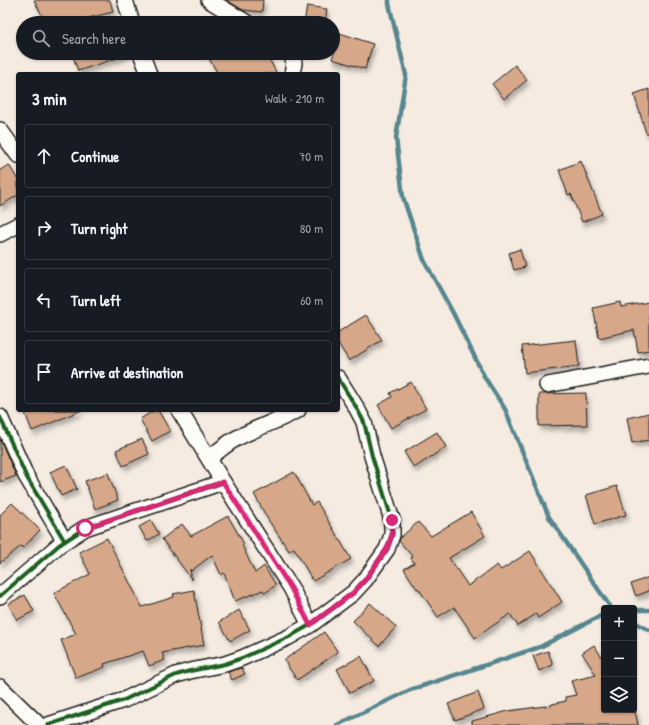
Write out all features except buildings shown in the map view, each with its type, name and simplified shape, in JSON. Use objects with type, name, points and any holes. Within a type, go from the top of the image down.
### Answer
[{"type":"street","points":[[125,0],[130,16]]},
{"type":"street","points":[[211,0],[236,16]]},
{"type":"street","points":[[144,60],[148,72]]},
{"type":"street","points":[[292,72],[293,60]]},
{"type":"street","points":[[0,130],[16,152]]},
{"type":"street","points":[[0,234],[16,226]]},
{"type":"street","points":[[547,385],[649,366]]},
{"type":"street","points":[[48,725],[124,700],[176,675],[225,664],[242,658],[289,637],[310,625],[353,593],[365,580],[387,549],[392,535],[392,520],[372,456],[364,422],[356,407],[340,384]]},
{"type":"street","points":[[181,412],[223,482],[291,588],[310,625]]},
{"type":"street","points":[[209,458],[239,437],[280,420],[294,412]]},
{"type":"street","points":[[0,417],[26,476],[64,540]]},
{"type":"street","points":[[0,596],[64,540],[85,528],[223,482]]},
{"type":"street","points":[[0,687],[39,725]]},
{"type":"waterway","points":[[389,0],[406,75],[396,138],[403,197],[424,260],[453,313],[485,378],[505,409],[549,517],[609,605]]},
{"type":"waterway","points":[[637,610],[649,610]]},
{"type":"waterway","points":[[337,725],[410,690],[540,647],[601,616]]},
{"type":"waterway","points":[[637,624],[649,630]]},
{"type":"cycle path","points":[[48,725],[124,700],[176,675],[225,664],[242,658],[289,637],[310,625],[353,593],[365,580],[387,549],[392,535],[392,520],[372,456],[364,422],[340,381]]},
{"type":"cycle path","points":[[0,417],[26,476],[64,540]]},
{"type":"cycle path","points":[[0,596],[59,545],[85,528],[223,482]]},
{"type":"route","points":[[85,528],[223,482],[291,588],[310,625],[353,593],[365,580],[387,549],[392,535],[392,520]]}]
